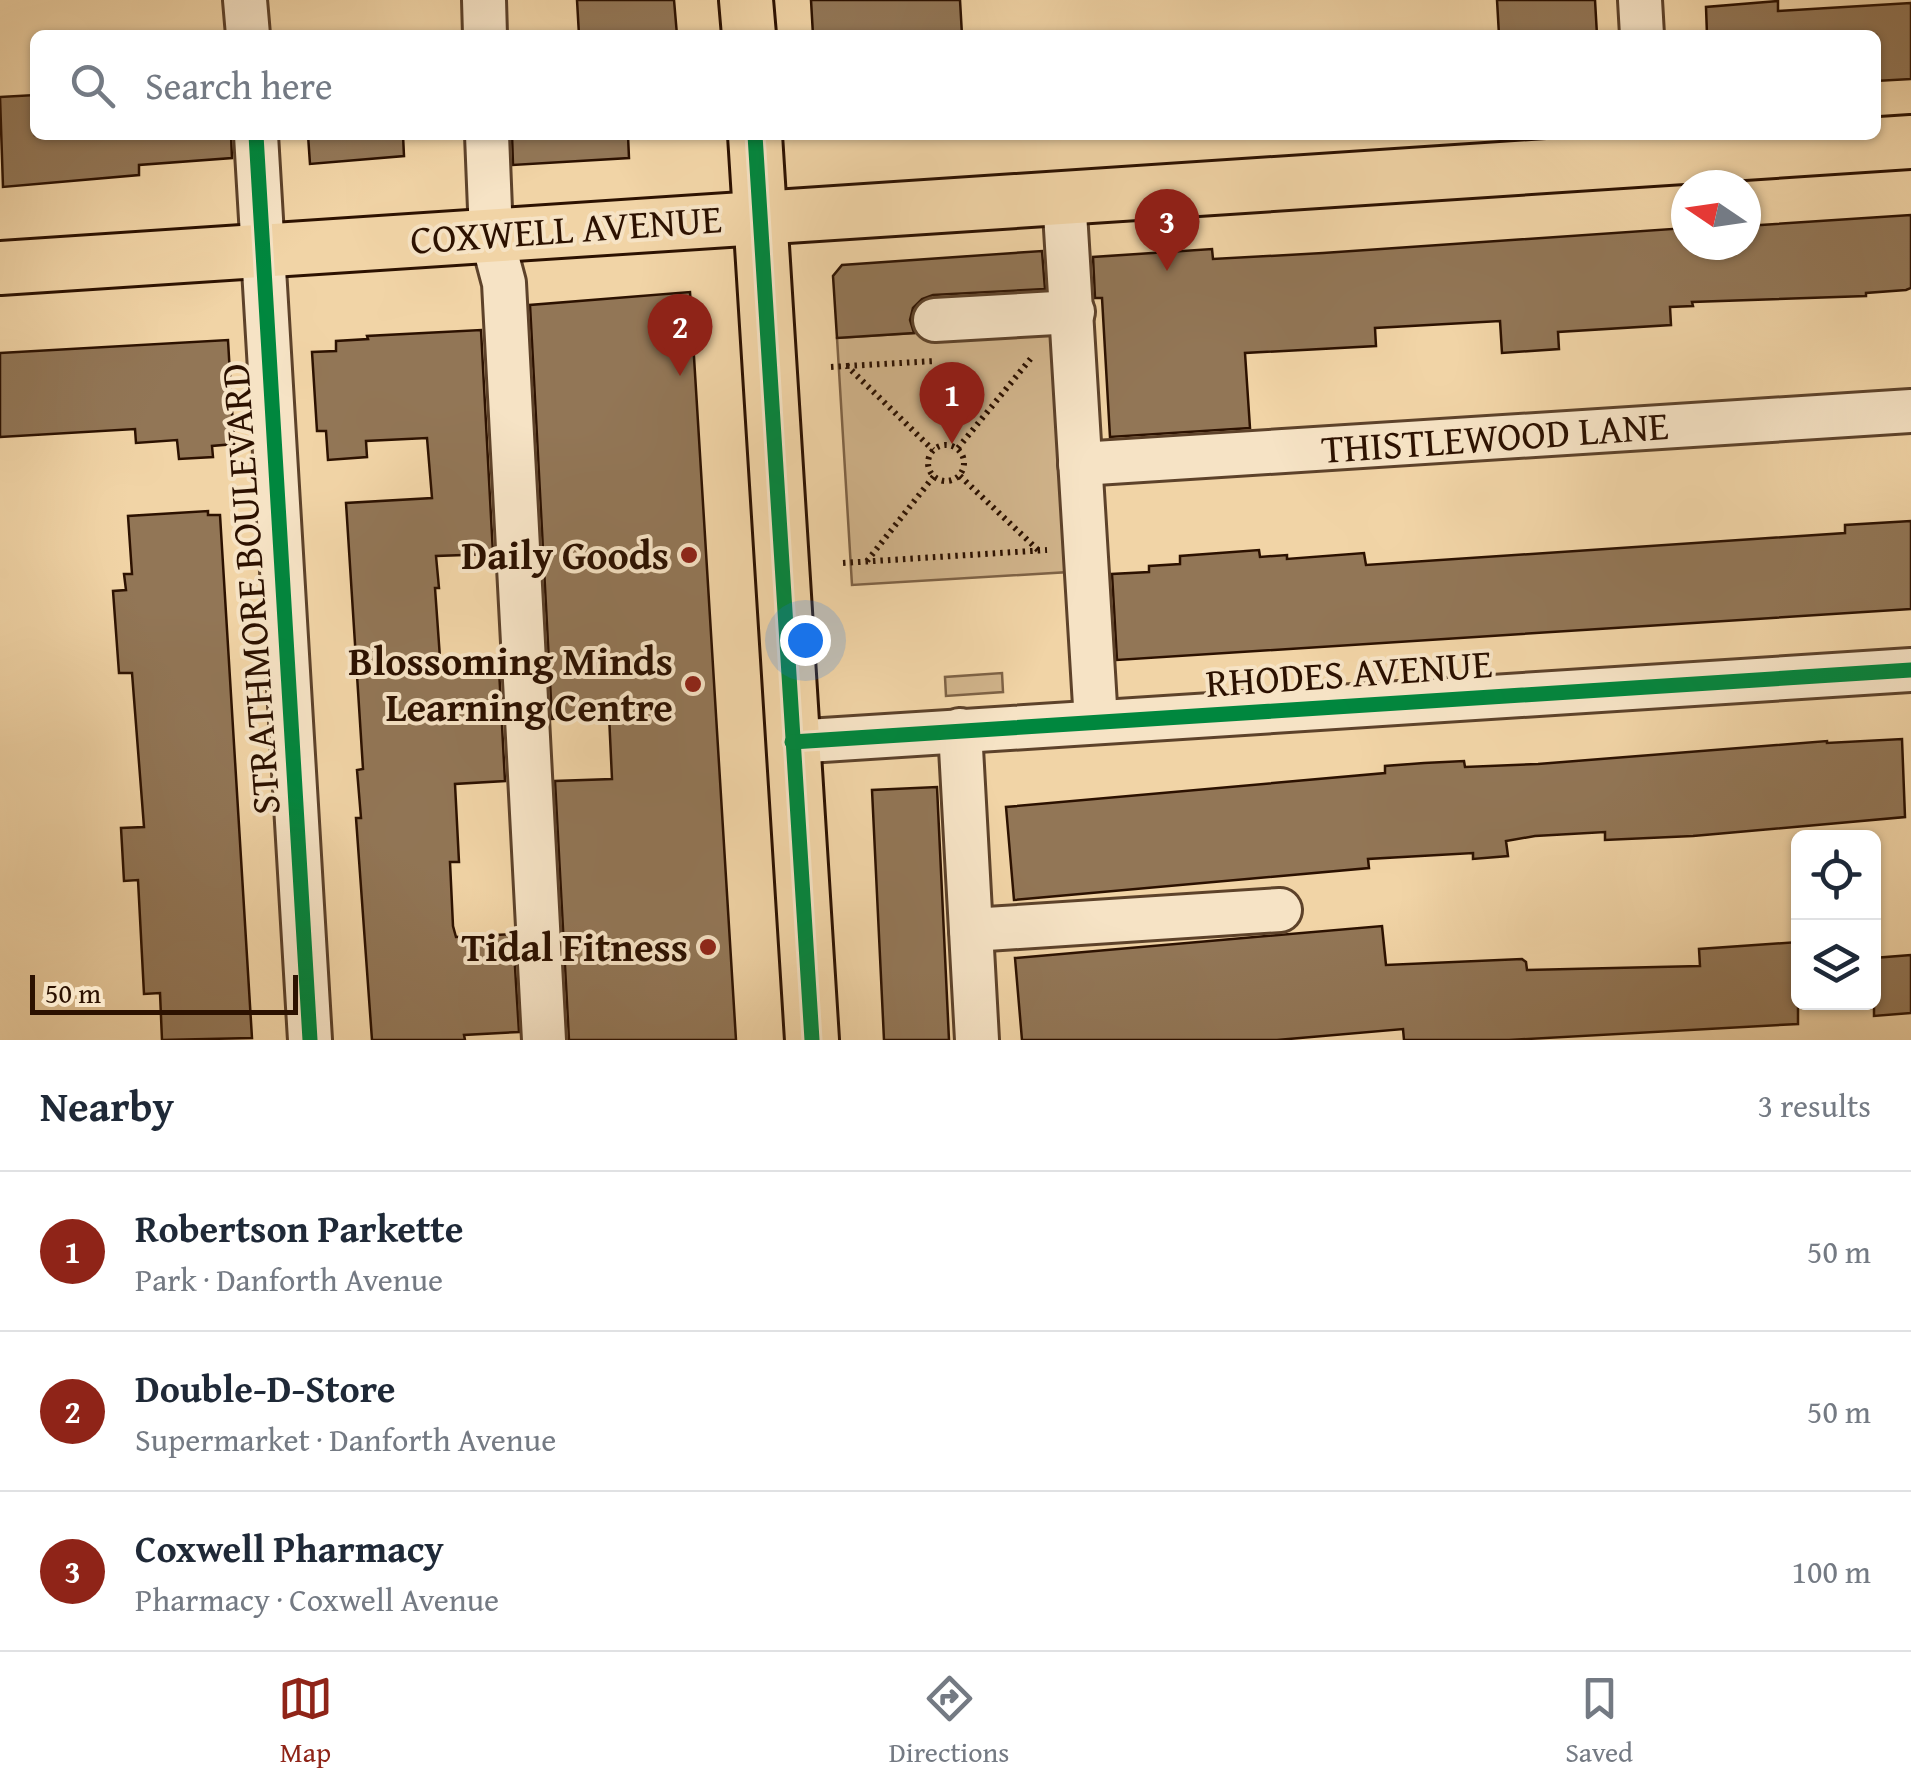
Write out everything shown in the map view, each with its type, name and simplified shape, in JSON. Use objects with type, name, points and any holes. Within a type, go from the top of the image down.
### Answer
[{"type":"main road","points":[[746,0],[748,30]]},
{"type":"main road","points":[[755,140],[812,1040]]},
{"type":"main road","name":"COXWELL AVENUE","points":[[0,268],[1064,196],[1650,148],[1911,142]]},
{"type":"street","points":[[245,0],[248,30]]},
{"type":"street","points":[[484,0],[485,30]]},
{"type":"street","points":[[1640,0],[1642,30]]},
{"type":"street","name":"STRATHMORE BOULEVARD","points":[[256,140],[310,1040]]},
{"type":"street","points":[[487,140],[490,234],[504,283],[544,1040]]},
{"type":"street","points":[[1064,196],[1096,722]]},
{"type":"street","points":[[935,320],[1073,312]]},
{"type":"street","name":"THISTLEWOOD LANE","points":[[1080,464],[1911,411]]},
{"type":"street","name":"RHODES AVENUE","points":[[792,742],[1911,670]]},
{"type":"street","points":[[960,730],[977,1040]]},
{"type":"street","points":[[970,930],[1280,910]]},
{"type":"path","points":[[958,448],[1032,356]]},
{"type":"path","points":[[831,366],[848,366],[932,450]]},
{"type":"path","points":[[942,444],[958,448],[965,465],[960,476],[949,481],[934,476],[928,466],[932,450],[942,444]]},
{"type":"path","points":[[866,562],[934,476]]},
{"type":"path","points":[[960,476],[1038,551]]},
{"type":"path","points":[[844,563],[1056,550]]},
{"type":"shaded area","points":[[1053,324],[1069,572],[852,585],[837,338]]},
{"type":"shaded area","points":[[1002,673],[1003,692],[946,696],[945,677]]},
{"type":"building","points":[[577,0],[674,0],[677,30],[579,30]]},
{"type":"building","points":[[811,0],[960,0],[962,30],[813,30]]},
{"type":"building","points":[[1497,0],[1595,0],[1597,30],[1499,30]]},
{"type":"building","points":[[1778,1],[1778,11],[1911,3],[1911,79],[1881,81],[1881,30],[1707,30],[1706,7]]},
{"type":"building","points":[[30,95],[30,140],[231,140],[232,158],[139,165],[139,175],[3,187],[0,97]]},
{"type":"building","points":[[308,140],[403,140],[404,156],[310,164]]},
{"type":"building","points":[[512,140],[628,140],[629,158],[513,165]]},
{"type":"building","points":[[1911,215],[1911,288],[1866,296],[1692,302],[1693,306],[1670,307],[1671,325],[1558,332],[1559,349],[1502,353],[1500,321],[1375,328],[1376,346],[1245,353],[1250,428],[1110,437],[1102,298],[1095,298],[1093,257],[1212,249],[1213,259],[1671,229],[1671,260],[1761,260],[1761,225]]},
{"type":"building","points":[[1042,251],[1045,289],[933,295],[913,308],[910,320],[914,333],[837,338],[833,276],[842,265]]},
{"type":"building","points":[[690,292],[736,1040],[569,1040],[555,781],[612,779],[609,715],[552,719],[530,305]]},
{"type":"building","points":[[481,330],[493,554],[436,556],[439,588],[435,588],[441,672],[499,669],[505,781],[455,784],[459,862],[450,862],[453,926],[456,937],[513,934],[519,1032],[464,1035],[465,1040],[372,1040],[356,818],[361,818],[357,770],[363,769],[346,503],[432,498],[427,438],[366,441],[367,457],[328,460],[326,431],[317,431],[312,352],[336,351],[336,341],[368,339],[367,336]]},
{"type":"building","points":[[228,340],[234,444],[212,446],[213,457],[179,459],[177,440],[136,443],[135,429],[0,437],[0,353]]},
{"type":"building","points":[[208,511],[208,515],[220,515],[252,1038],[162,1040],[160,993],[144,994],[138,880],[124,881],[121,828],[144,827],[132,673],[119,673],[113,591],[126,590],[124,574],[132,574],[128,516]]},
{"type":"building","points":[[1911,521],[1911,609],[1117,660],[1112,574],[1149,572],[1149,566],[1180,564],[1180,556],[1259,550],[1260,557],[1287,555],[1287,559],[1364,553],[1366,565],[1845,533],[1845,525]]},
{"type":"building","points":[[1902,739],[1905,817],[1693,836],[1605,840],[1605,832],[1535,836],[1506,841],[1508,856],[1473,859],[1473,853],[1368,859],[1369,868],[1014,900],[1006,807],[1385,773],[1385,766],[1424,763],[1464,761],[1465,767],[1538,764],[1827,741]]},
{"type":"building","points":[[937,787],[949,1040],[884,1040],[872,790]]},
{"type":"building","points":[[1382,926],[1386,965],[1522,959],[1527,970],[1700,966],[1699,949],[1791,942],[1791,1010],[1798,1010],[1798,1024],[1509,1040],[1404,1040],[1403,1029],[1277,1040],[1022,1040],[1015,958]]},
{"type":"building","points":[[1911,955],[1911,1013],[1874,1016],[1874,1010],[1881,1010],[1881,957]]},
{"type":"cycle path","points":[[256,140],[310,1040]]},
{"type":"cycle path","points":[[755,140],[812,1040]]},
{"type":"cycle path","points":[[792,742],[1911,670]]},
{"type":"place","name":"Coxwell Pharmacy","points":[[1167,271]]},
{"type":"place","name":"Double-D-Store","points":[[680,376]]},
{"type":"place","name":"Robertson Parkette","points":[[952,444]]},
{"type":"place","name":"Daily Goods","points":[[689,555]]},
{"type":"place","name":"Blossoming Minds Learning Centre","points":[[693,684]]},
{"type":"place","name":"Tidal Fitness","points":[[708,947]]}]
